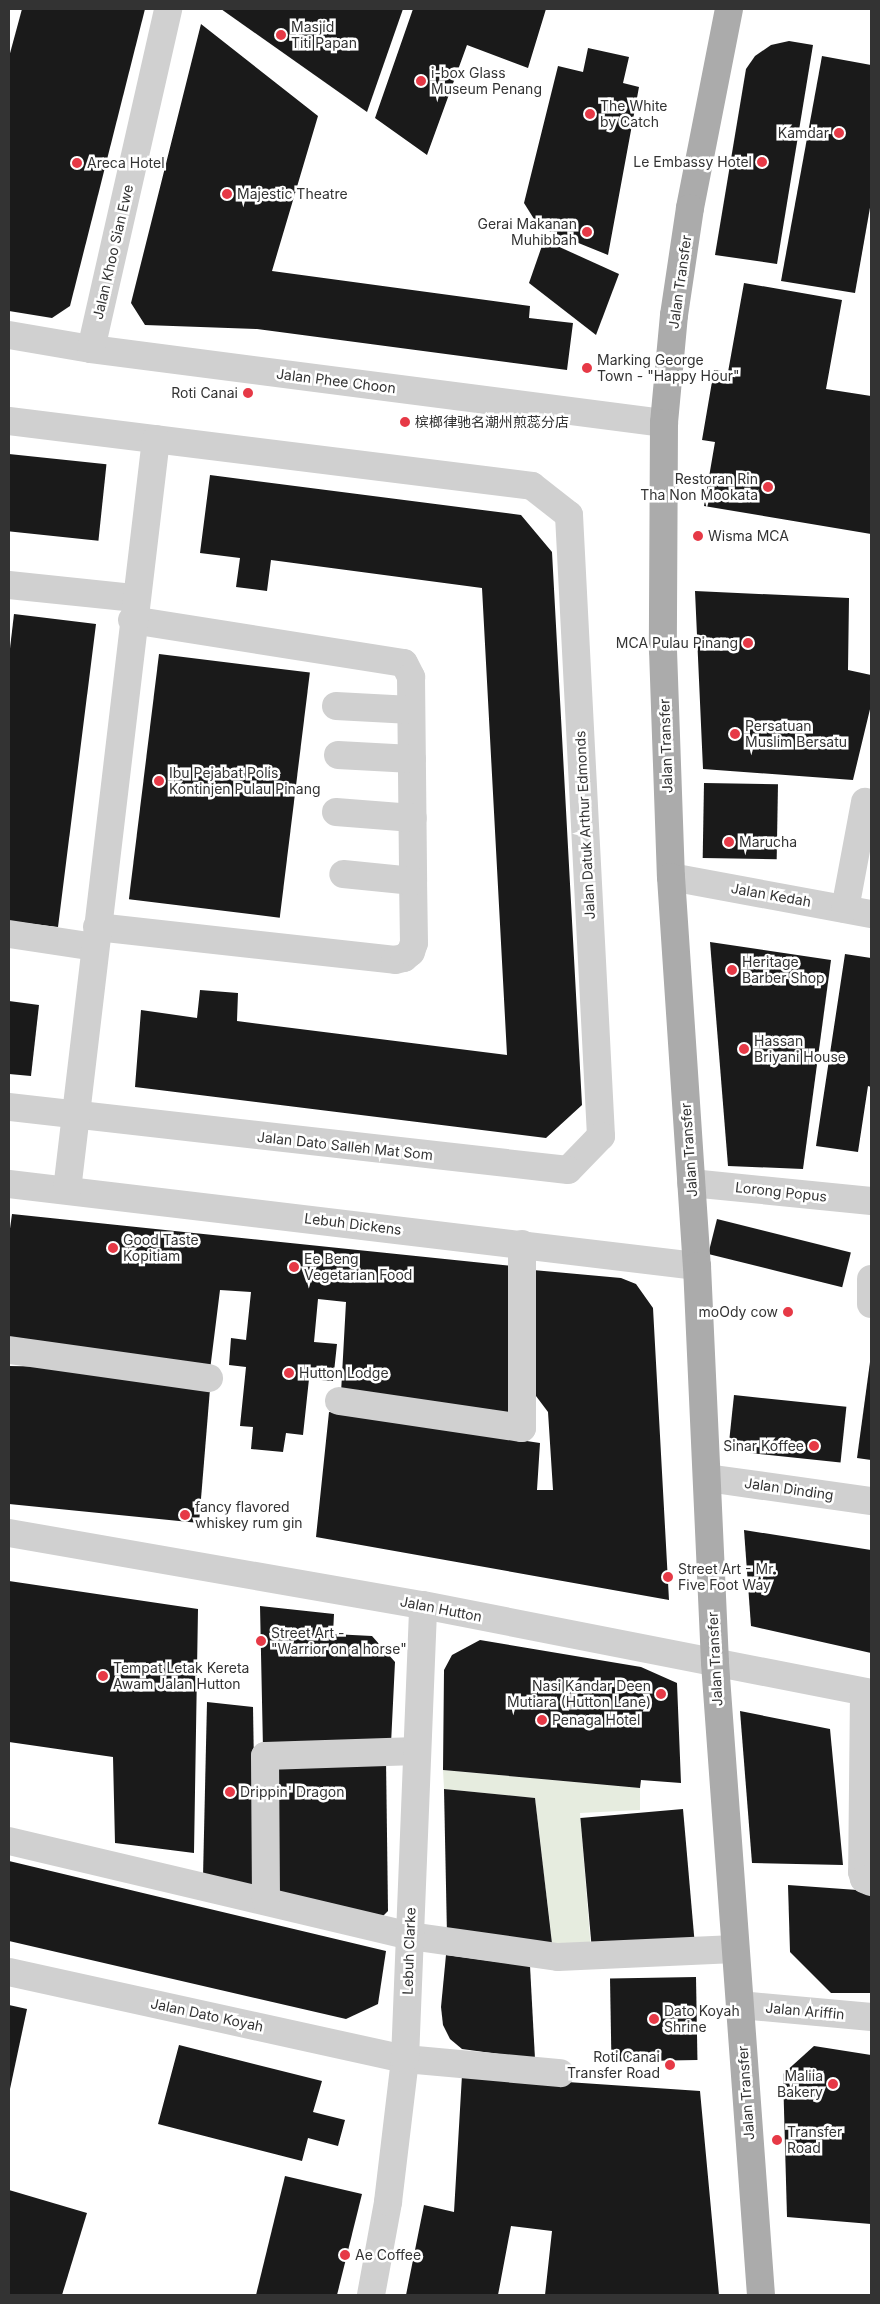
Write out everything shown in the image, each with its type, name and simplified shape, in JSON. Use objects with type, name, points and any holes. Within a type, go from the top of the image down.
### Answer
[{"type":"main road","name":"Jalan Transfer","points":[[729,9],[689,217],[674,315],[664,423],[663,650],[671,877],[697,1266],[715,1663],[761,2295]]},
{"type":"street","name":"Jalan Khoo Sian Ewe","points":[[91,349],[168,9]]},
{"type":"street","name":"Jalan Phee Choon","points":[[9,335],[91,349],[664,423]]},
{"type":"street","points":[[9,421],[156,439],[134,609],[67,1190]]},
{"type":"street","name":"Jalan Datuk Arthur Edmonds","points":[[156,439],[532,486],[569,515],[601,1136]]},
{"type":"street","points":[[9,585],[397,660],[409,669],[414,943],[411,952],[395,960],[96,937],[9,934]]},
{"type":"street","points":[[336,706],[411,710]]},
{"type":"street","points":[[338,755],[412,759]]},
{"type":"street","points":[[845,908],[865,802]]},
{"type":"street","points":[[336,812],[413,818]]},
{"type":"street","points":[[343,874],[413,881]]},
{"type":"street","name":"Jalan Kedah","points":[[671,877],[871,914]]},
{"type":"street","points":[[9,1107],[75,1117]]},
{"type":"street","name":"Jalan Dato Salleh Mat Som","points":[[75,1117],[568,1170],[601,1136]]},
{"type":"street","name":"Lorong Popus","points":[[691,1183],[871,1201]]},
{"type":"street","name":"Lebuh Dickens","points":[[9,1184],[697,1266]]},
{"type":"street","points":[[339,1401],[522,1428],[522,1244]]},
{"type":"street","points":[[871,1279],[871,1304]]},
{"type":"street","points":[[9,1350],[209,1378]]},
{"type":"street","name":"Jalan Dinding","points":[[707,1478],[871,1501]]},
{"type":"street","name":"Jalan Hutton","points":[[9,1533],[423,1605],[868,1693]]},
{"type":"street","name":"Lebuh Clarke","points":[[371,2295],[388,2202],[405,2059],[423,1605]]},
{"type":"street","points":[[868,1693],[862,1872],[864,1879],[871,1882]]},
{"type":"street","points":[[266,1900],[265,1756],[417,1750]]},
{"type":"street","points":[[9,1840],[410,1936],[558,1957],[735,1949]]},
{"type":"street","name":"Jalan Dato Koyah","points":[[9,1972],[405,2059],[560,2073]]},
{"type":"street","name":"Jalan Ariffin","points":[[740,2005],[871,2017]]},
{"type":"shaded area","points":[[443,1770],[640,1788],[640,1810],[580,1813],[591,1950],[553,1951],[535,1798],[444,1789]]},
{"type":"building","points":[[22,9],[145,9],[70,306],[52,318],[9,311],[9,57]]},
{"type":"building","points":[[221,9],[403,9],[367,112]]},
{"type":"building","name":"i-box Glass Museum Penang","points":[[413,9],[546,9],[528,68],[467,45],[427,155],[375,118]]},
{"type":"building","name":"Majestic Theatre","points":[[201,24],[318,116],[272,271],[530,306],[529,318],[573,323],[567,370],[257,329],[145,325],[131,303]]},
{"type":"building","name":"Le Embassy Hotel","points":[[789,41],[813,45],[777,264],[715,255],[746,69],[755,56],[771,45]]},
{"type":"building","points":[[588,48],[629,57],[623,83],[639,87],[608,255],[539,227],[524,203],[558,66],[583,72]]},
{"type":"building","name":"Kamdar","points":[[822,56],[871,65],[871,202],[855,293],[781,281]]},
{"type":"building","points":[[544,240],[619,274],[596,335],[529,283]]},
{"type":"building","points":[[744,283],[842,300],[826,389],[871,396],[871,534],[704,506],[715,442],[702,440],[714,370],[728,372]]},
{"type":"building","points":[[9,454],[106,464],[98,541],[9,531]]},
{"type":"building","points":[[210,475],[521,515],[552,552],[582,1105],[546,1138],[135,1087],[141,1010],[197,1018],[200,990],[238,993],[237,1021],[507,1055],[482,588],[271,560],[267,591],[236,587],[240,558],[200,553]]},
{"type":"building","points":[[695,591],[849,598],[848,670],[871,675],[871,705],[853,780],[703,769]]},
{"type":"building","points":[[14,614],[96,624],[58,927],[9,921],[9,657]]},
{"type":"building","points":[[159,654],[310,673],[280,918],[129,899]]},
{"type":"building","points":[[704,783],[778,784],[777,859],[703,858]]},
{"type":"building","points":[[710,942],[831,960],[803,1169],[728,1166]]},
{"type":"building","points":[[845,954],[871,958],[871,1087],[868,1086],[858,1152],[816,1146]]},
{"type":"building","points":[[9,1001],[39,1005],[31,1076],[9,1074]]},
{"type":"building","points":[[12,1214],[512,1266],[511,1416],[341,1393],[346,1302],[318,1299],[314,1342],[337,1344],[333,1381],[309,1379],[303,1435],[286,1433],[283,1452],[251,1449],[253,1427],[240,1426],[246,1367],[229,1365],[231,1338],[246,1340],[251,1292],[220,1290],[210,1370],[9,1339],[9,1236]]},
{"type":"building","points":[[717,1219],[851,1252],[842,1287],[708,1254]]},
{"type":"building","points":[[533,1270],[621,1278],[636,1284],[653,1308],[669,1600],[316,1537],[329,1412],[540,1443],[537,1490],[553,1490],[548,1412],[533,1392]]},
{"type":"building","points":[[871,1362],[871,1460],[857,1458]]},
{"type":"building","points":[[9,1366],[63,1367],[210,1389],[199,1523],[9,1504]]},
{"type":"building","points":[[734,1395],[846,1407],[841,1463],[728,1451]]},
{"type":"building","points":[[744,1530],[871,1550],[871,1653],[751,1626]]},
{"type":"building","name":"Tempat Letak Kereta Awam Jalan Hutton","points":[[9,1581],[198,1609],[194,1853],[115,1843],[113,1757],[9,1742]]},
{"type":"building","points":[[260,1606],[334,1614],[333,1634],[372,1636],[395,1662],[391,1744],[263,1749]]},
{"type":"building","name":"Penaga Hotel","points":[[480,1640],[641,1667],[677,1683],[681,1783],[641,1780],[640,1788],[443,1770],[444,1670],[452,1655]]},
{"type":"building","name":"Drippin' Dragon","points":[[207,1702],[253,1707],[256,1887],[203,1877]]},
{"type":"building","points":[[740,1711],[830,1729],[843,1865],[752,1863]]},
{"type":"building","points":[[386,1759],[388,1911],[382,1917],[274,1897],[273,1763]]},
{"type":"building","points":[[444,1789],[535,1798],[553,1952],[447,1935]]},
{"type":"building","points":[[683,1809],[695,1944],[592,1953],[580,1818]]},
{"type":"building","points":[[9,1861],[386,1951],[378,2004],[346,2019],[9,1941]]},
{"type":"building","points":[[788,1885],[871,1891],[871,1993],[831,1993],[790,1952]]},
{"type":"building","points":[[446,1955],[530,1966],[535,2059],[462,2049],[450,2039],[443,2025],[441,2007]]},
{"type":"building","name":"Dato Koyah Shrine","points":[[696,1977],[697,2060],[611,2061],[610,1979]]},
{"type":"building","points":[[9,2005],[27,2009],[10,2089],[9,2089]]},
{"type":"building","points":[[179,2045],[322,2081],[313,2112],[345,2120],[338,2146],[308,2138],[302,2161],[158,2124]]},
{"type":"building","points":[[814,2046],[871,2055],[871,2224],[787,2217],[783,2074]]},
{"type":"building","points":[[462,2075],[700,2091],[719,2295],[545,2295],[552,2231],[511,2226],[498,2295],[406,2295],[424,2205],[454,2212]]},
{"type":"building","points":[[285,2176],[362,2194],[337,2295],[256,2295]]},
{"type":"building","points":[[9,2190],[87,2213],[62,2295],[9,2295]]},
{"type":"place","name":"Masjid Titi Papan","points":[[281,35]]},
{"type":"place","name":"i-box Glass Museum Penang","points":[[421,81]]},
{"type":"place","name":"The White by Catch","points":[[590,114]]},
{"type":"place","name":"Kamdar","points":[[839,133]]},
{"type":"place","name":"Le Embassy Hotel","points":[[762,162]]},
{"type":"place","name":"Areca Hotel","points":[[77,163]]},
{"type":"place","name":"Majestic Theatre","points":[[227,194]]},
{"type":"place","name":"Gerai Makanan Muhibbah","points":[[587,232]]},
{"type":"place","name":"Marking George Town - \"Happy Hour\"","points":[[587,368]]},
{"type":"place","name":"Roti Canai","points":[[248,393]]},
{"type":"place","name":"槟榔律驰名潮州煎蕊分店","points":[[405,422]]},
{"type":"place","name":"Restoran Rin Tha Non Mookata","points":[[768,487]]},
{"type":"place","name":"Wisma MCA","points":[[698,536]]},
{"type":"place","name":"MCA Pulau Pinang","points":[[748,643]]},
{"type":"place","name":"Persatuan Muslim Bersatu","points":[[735,734]]},
{"type":"place","name":"Ibu Pejabat Polis Kontinjen Pulau Pinang","points":[[159,781]]},
{"type":"place","name":"Marucha","points":[[729,842]]},
{"type":"place","name":"Heritage Barber Shop","points":[[732,970]]},
{"type":"place","name":"Hassan Briyani House","points":[[744,1049]]},
{"type":"place","name":"Good Taste Kopitiam","points":[[113,1248]]},
{"type":"place","name":"Ee Beng Vegetarian Food","points":[[294,1267]]},
{"type":"place","name":"moOdy cow","points":[[788,1312]]},
{"type":"place","name":"Hutton Lodge","points":[[289,1373]]},
{"type":"place","name":"Sinar Koffee","points":[[814,1446]]},
{"type":"place","name":"fancy flavored whiskey rum gin","points":[[185,1515]]},
{"type":"place","name":"Street Art - Mr. Five Foot Way","points":[[668,1577]]},
{"type":"place","name":"Street Art - \"Warrior on a horse\"","points":[[261,1641]]},
{"type":"place","name":"Tempat Letak Kereta Awam Jalan Hutton","points":[[103,1676]]},
{"type":"place","name":"Nasi Kandar Deen Mutiara (Hutton Lane)","points":[[661,1694]]},
{"type":"place","name":"Penaga Hotel","points":[[542,1720]]},
{"type":"place","name":"Drippin' Dragon","points":[[230,1792]]},
{"type":"place","name":"Dato Koyah Shrine","points":[[654,2019]]},
{"type":"place","name":"Roti Canai Transfer Road","points":[[670,2065]]},
{"type":"place","name":"Maliia Bakery","points":[[833,2084]]},
{"type":"place","name":"Transfer Road","points":[[777,2140]]},
{"type":"place","name":"Ae Coffee","points":[[345,2255]]}]
